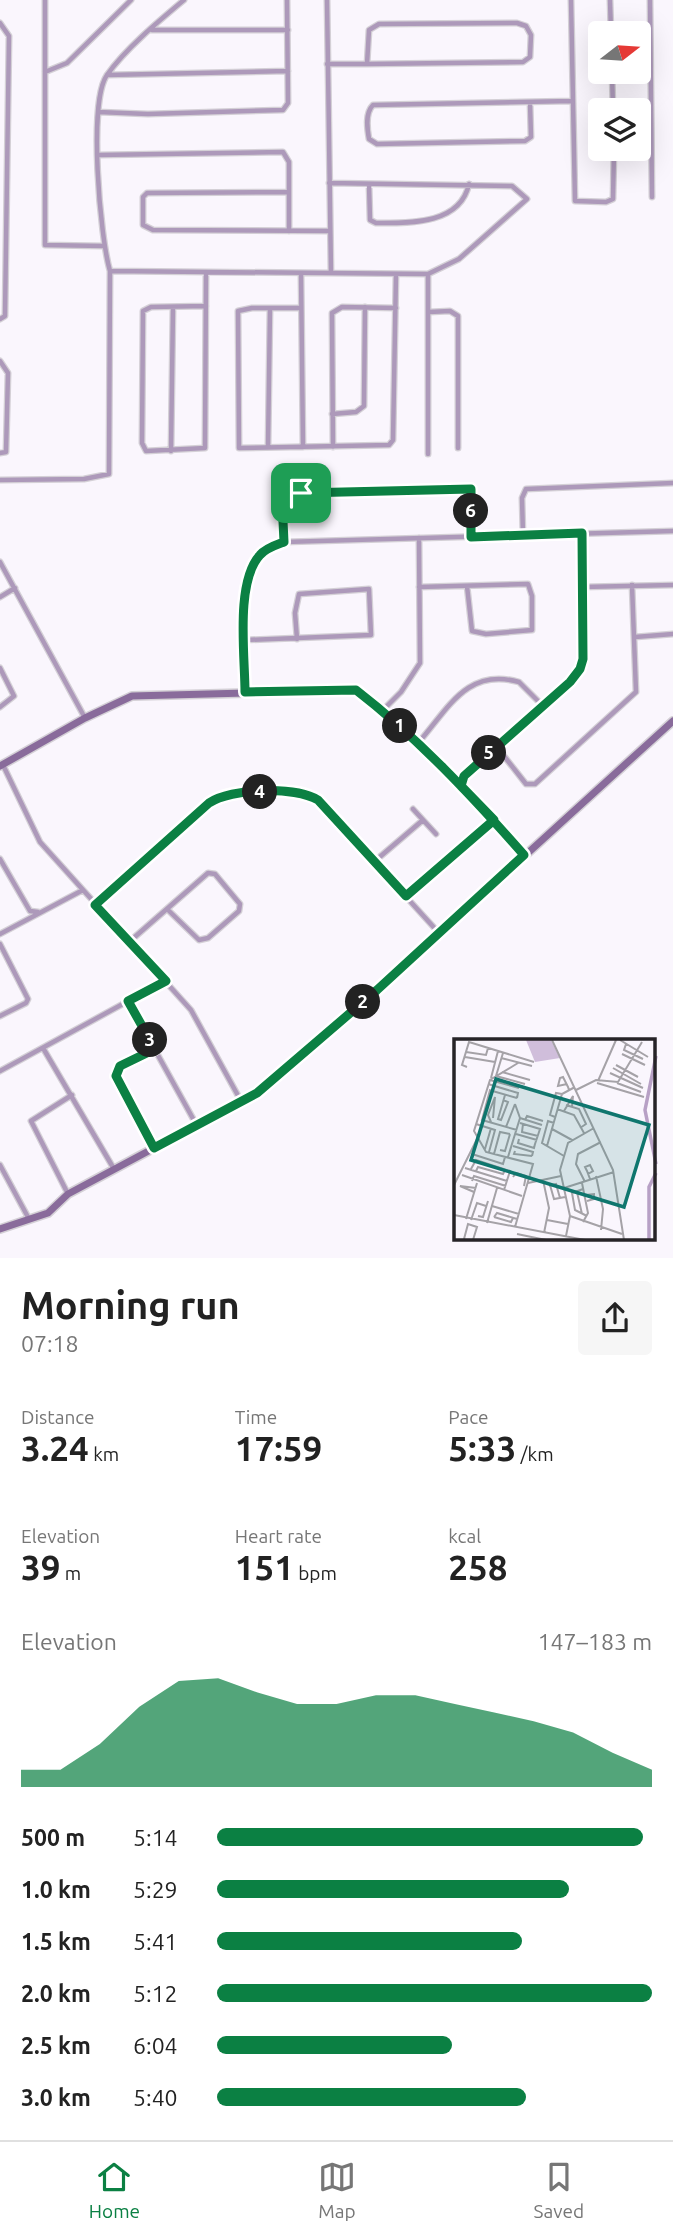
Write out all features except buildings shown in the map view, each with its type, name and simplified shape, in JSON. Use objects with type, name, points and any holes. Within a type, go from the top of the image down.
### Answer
[{"type":"street","points":[[45,0],[45,245],[104,246]]},
{"type":"street","points":[[45,72],[67,63],[131,0]]},
{"type":"street","points":[[0,480],[84,479],[109,474],[110,271],[104,246],[98,112],[106,75],[184,0]]},
{"type":"street","points":[[98,112],[148,114],[284,110],[288,103],[287,0]]},
{"type":"street","points":[[327,0],[331,274]]},
{"type":"street","points":[[571,0],[575,201],[606,202],[613,199],[614,161]]},
{"type":"street","points":[[610,0],[611,21]]},
{"type":"street","points":[[650,0],[652,197]]},
{"type":"street","points":[[0,23],[9,36],[3,278],[5,316],[0,319]]},
{"type":"street","points":[[327,64],[367,64],[523,62],[530,57],[531,35],[525,24],[517,23],[374,25],[369,30],[367,64]]},
{"type":"street","points":[[151,30],[288,30]]},
{"type":"street","points":[[106,75],[288,71]]},
{"type":"street","points":[[530,102],[533,131],[530,139],[525,141],[377,144],[369,139],[369,110],[373,105],[572,101]]},
{"type":"street","points":[[98,155],[283,152],[289,162],[289,231]]},
{"type":"street","points":[[110,271],[428,274],[459,259],[527,199],[512,186],[329,183]]},
{"type":"street","points":[[369,184],[370,220],[376,223],[434,220],[464,197],[469,184]]},
{"type":"street","points":[[288,192],[153,192],[143,197],[143,222],[146,229],[153,230],[330,231]]},
{"type":"street","points":[[206,273],[206,306],[205,448],[146,450],[142,443],[142,313],[145,309],[206,306]]},
{"type":"street","points":[[301,273],[303,447]]},
{"type":"street","points":[[300,308],[240,309],[237,313],[238,447],[389,445],[393,440],[396,274]]},
{"type":"street","points":[[428,274],[428,454]]},
{"type":"street","points":[[171,451],[173,307]]},
{"type":"street","points":[[333,447],[331,316],[339,307],[396,308]]},
{"type":"street","points":[[332,414],[356,412],[364,406],[365,307]]},
{"type":"street","points":[[268,447],[270,308]]},
{"type":"street","points":[[429,312],[450,311],[458,316],[458,448]]},
{"type":"street","points":[[0,361],[8,373],[6,452],[0,453]]},
{"type":"street","points":[[523,535],[522,498],[526,489],[673,483]]},
{"type":"street","points":[[284,542],[282,500],[295,493],[471,489],[471,537]]},
{"type":"street","points":[[245,692],[244,611],[253,567],[263,552],[284,542],[673,531]]},
{"type":"street","points":[[461,786],[470,770],[570,682],[580,669],[583,659],[582,533]]},
{"type":"street","points":[[383,711],[401,692],[420,663],[419,538]]},
{"type":"street","points":[[0,562],[85,718]]},
{"type":"street","points":[[419,587],[528,584],[532,596],[532,630],[486,634],[472,631],[467,586]]},
{"type":"street","points":[[582,587],[673,584]]},
{"type":"street","points":[[496,746],[526,784],[535,783],[636,692],[632,585]]},
{"type":"street","points":[[0,597],[15,588]]},
{"type":"street","points":[[245,640],[297,639],[371,635],[369,589],[299,594],[295,613],[297,639]]},
{"type":"street","points":[[635,637],[673,634]]},
{"type":"street","points":[[0,668],[14,696],[0,707]]},
{"type":"street","points":[[419,743],[461,692],[474,682],[519,682],[542,705]]},
{"type":"street","points":[[241,1102],[191,1010],[40,842],[1,766],[85,718],[132,696],[356,690],[419,743],[524,855]]},
{"type":"street","points":[[0,1229],[48,1213],[68,1194],[257,1093],[673,721]]},
{"type":"street","points":[[95,905],[209,803],[231,794],[292,793],[312,797],[439,933]]},
{"type":"street","points":[[413,809],[436,834]]},
{"type":"street","points":[[375,862],[423,820]]},
{"type":"street","points":[[406,896],[494,820]]},
{"type":"street","points":[[0,859],[27,908],[39,912]]},
{"type":"street","points":[[0,877],[7,873]]},
{"type":"street","points":[[129,942],[208,873],[215,874],[240,905],[239,911],[208,938],[199,940],[167,909]]},
{"type":"street","points":[[0,934],[83,890]]},
{"type":"street","points":[[0,944],[28,999],[26,1003],[0,1016]]},
{"type":"street","points":[[0,1071],[166,981]]},
{"type":"street","points":[[128,1001],[196,1124]]},
{"type":"street","points":[[43,1048],[114,1169]]},
{"type":"street","points":[[154,1148],[116,1076],[120,1066],[155,1049]]},
{"type":"street","points":[[68,1194],[31,1121],[72,1095]]},
{"type":"street","points":[[0,1165],[29,1220]]},
{"type":"route","points":[[301,493],[289,495],[282,500],[284,542],[258,557],[250,577],[244,611],[245,692],[356,690],[419,743],[494,820],[524,855],[377,990],[257,1093],[154,1148],[116,1076],[120,1066],[155,1049],[128,1001],[166,981],[95,905],[209,803],[221,796],[258,792],[302,794],[318,800],[406,896],[494,820],[461,786],[464,776],[563,689],[580,669],[583,659],[582,533],[471,537],[471,489],[301,493]]}]
